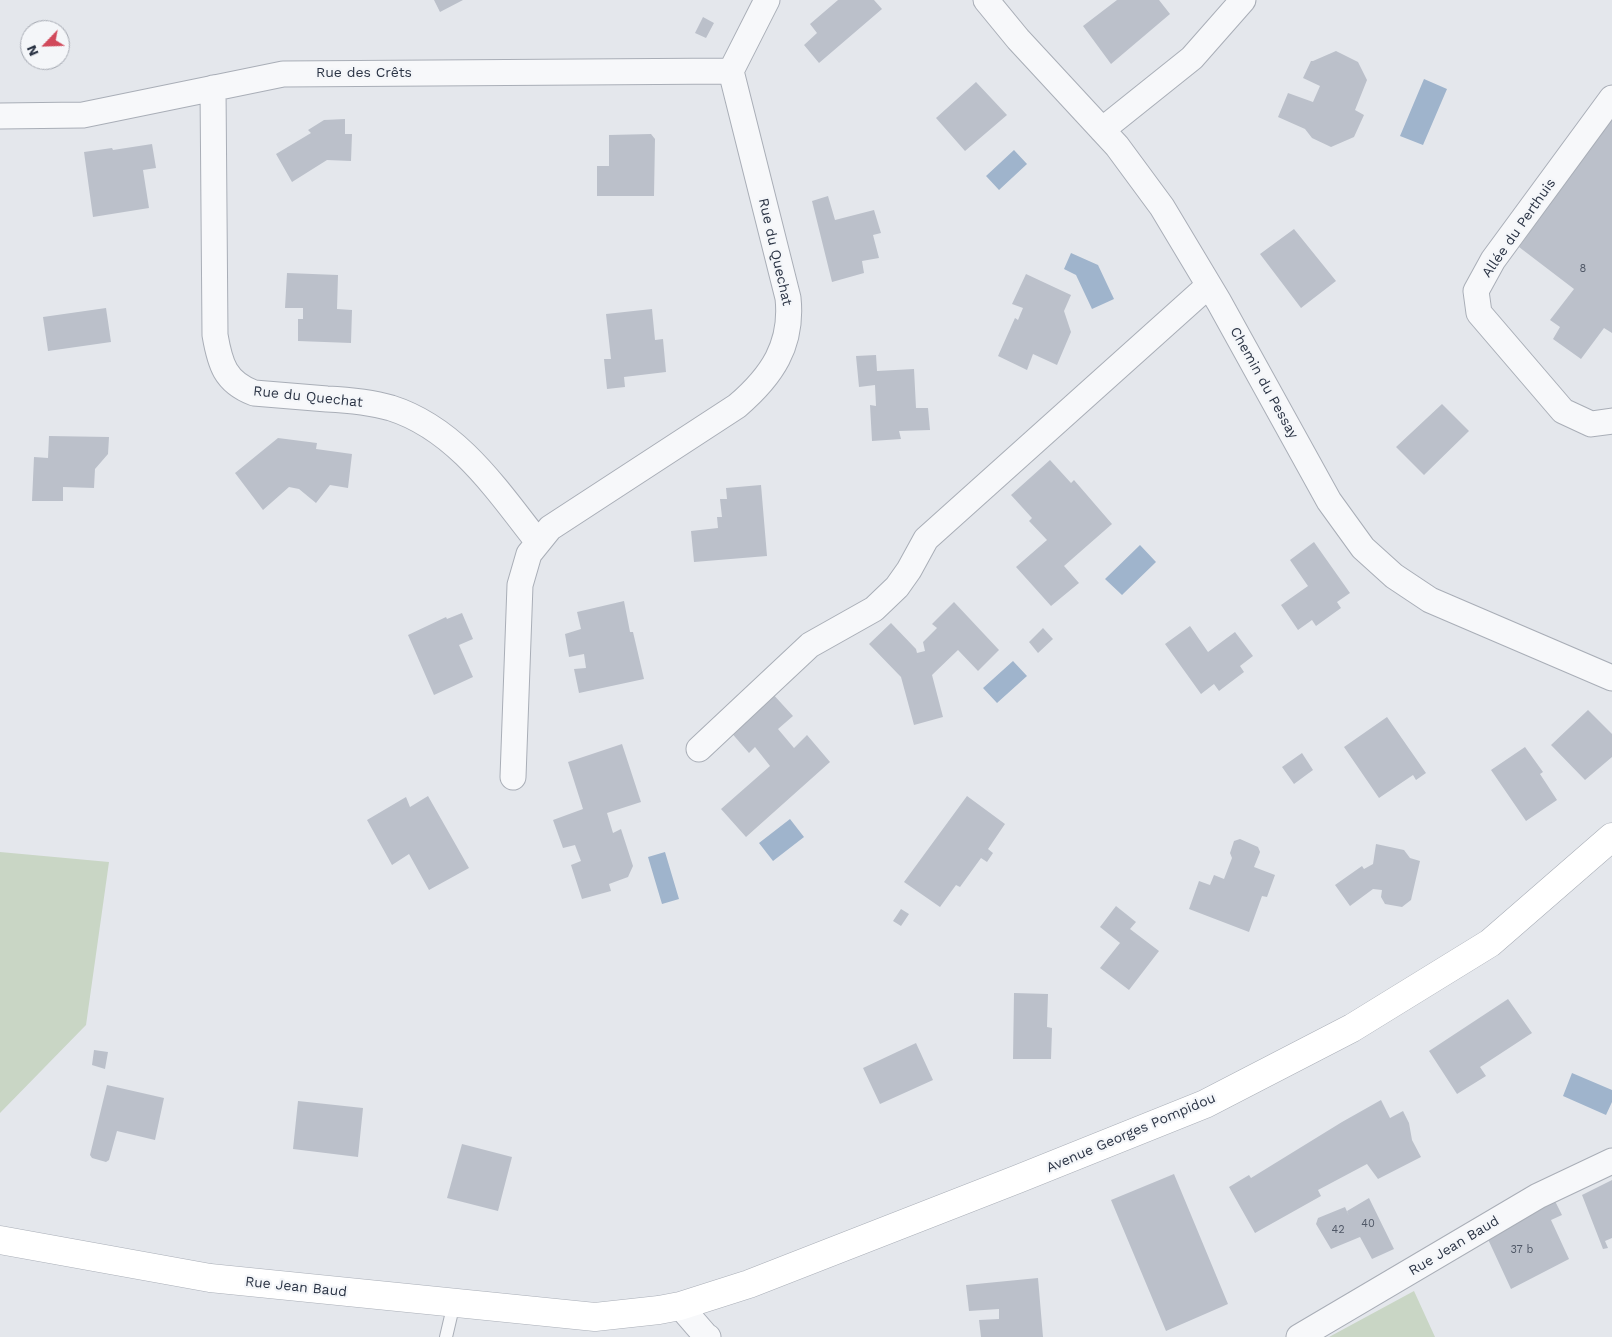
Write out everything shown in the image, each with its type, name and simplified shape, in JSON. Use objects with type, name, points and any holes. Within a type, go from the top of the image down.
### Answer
[{"type":"street","points":[[732,71],[767,0]]},
{"type":"street","name":"Chemin du Pessay","points":[[986,0],[1018,39],[1117,146],[1162,207],[1219,302],[1329,501],[1363,548],[1394,576],[1430,600],[1612,678]]},
{"type":"street","points":[[1102,130],[1192,58],[1243,0]]},
{"type":"street","name":"Rue des Crêts","points":[[0,116],[83,115],[283,74],[732,71]]},
{"type":"street","name":"Rue du Quechat","points":[[513,777],[520,585],[529,554],[550,528],[737,406],[761,384],[778,360],[784,344],[788,327],[788,298],[732,71]]},
{"type":"street","name":"Rue du Quechat","points":[[213,88],[215,335],[220,358],[228,375],[240,388],[254,393],[355,401],[390,408],[423,422],[446,437],[472,462],[538,542]]},
{"type":"street","name":"Allée du Perthuis","points":[[1612,98],[1493,260],[1476,290],[1479,312],[1563,411],[1591,424],[1612,421]]},
{"type":"street","points":[[699,749],[810,645],[874,609],[897,587],[926,539],[1208,286]]},
{"type":"street","name":"Avenue Georges Pompidou","points":[[595,1317],[680,1306],[749,1284],[1018,1180],[1205,1104],[1352,1028],[1490,943],[1612,837]]},
{"type":"street","name":"Rue Jean Baud","points":[[1299,1337],[1538,1196],[1612,1161]]},
{"type":"street","name":"Rue Jean Baud","points":[[0,1240],[210,1278],[595,1317]]},
{"type":"street","points":[[680,1306],[708,1337]]},
{"type":"lane","points":[[446,1337],[454,1303]]},
{"type":"green space","points":[[0,852],[109,862],[86,1025],[0,1113]]},
{"type":"green space","points":[[1414,1291],[1435,1337],[1329,1337]]},
{"type":"water","points":[[1424,79],[1447,89],[1423,145],[1400,136]]},
{"type":"water","points":[[1014,150],[1027,164],[999,190],[986,176]]},
{"type":"water","points":[[1071,253],[1098,265],[1114,299],[1092,309],[1076,275],[1064,269]]},
{"type":"water","points":[[1140,545],[1156,562],[1122,595],[1105,579]]},
{"type":"water","points":[[1013,661],[1027,676],[997,703],[983,688]]},
{"type":"water","points":[[790,819],[804,837],[773,861],[759,843]]},
{"type":"water","points":[[665,852],[679,899],[662,904],[648,857]]},
{"type":"water","points":[[1572,1073],[1612,1090],[1612,1102],[1606,1115],[1563,1096]]},
{"type":"building","points":[[434,0],[463,0],[440,12]]},
{"type":"building","points":[[838,0],[874,0],[882,9],[819,63],[804,45],[817,33],[810,24]]},
{"type":"building","points":[[1117,0],[1159,0],[1170,14],[1111,64],[1083,26]]},
{"type":"building","points":[[703,17],[714,23],[706,38],[695,33]]},
{"type":"building","points":[[1336,51],[1358,62],[1367,80],[1355,110],[1364,115],[1354,137],[1331,147],[1312,138],[1305,129],[1278,117],[1288,93],[1313,102],[1320,86],[1303,78],[1311,61]]},
{"type":"building","points":[[976,82],[1007,115],[965,151],[936,118]]},
{"type":"building","points":[[1612,117],[1612,333],[1604,328],[1581,359],[1553,339],[1560,327],[1550,320],[1574,289],[1519,247]]},
{"type":"building","points":[[345,119],[345,134],[352,134],[351,161],[327,160],[292,182],[276,154],[311,133],[308,130],[324,120]]},
{"type":"building","points":[[651,134],[655,139],[654,196],[597,196],[597,166],[609,166],[609,135]]},
{"type":"building","points":[[152,144],[156,168],[143,170],[149,208],[93,217],[84,152]]},
{"type":"building","points":[[828,196],[835,220],[874,210],[881,233],[873,235],[879,258],[862,261],[864,273],[832,282],[812,201]]},
{"type":"building","points":[[1294,229],[1336,281],[1301,308],[1260,254]]},
{"type":"building","points":[[287,273],[338,275],[337,309],[352,310],[351,343],[298,341],[298,319],[303,319],[303,308],[285,308]]},
{"type":"building","points":[[1026,274],[1071,295],[1064,311],[1071,332],[1057,365],[1033,354],[1027,370],[998,356],[1015,318],[1018,320],[1023,308],[1012,304]]},
{"type":"building","points":[[106,308],[111,342],[48,351],[43,317]]},
{"type":"building","points":[[652,309],[655,340],[663,339],[666,372],[624,377],[625,387],[607,389],[604,359],[611,359],[606,314]]},
{"type":"building","points":[[876,355],[877,371],[914,369],[916,408],[928,408],[930,430],[899,431],[901,439],[872,441],[870,405],[876,406],[875,385],[859,387],[856,356]]},
{"type":"building","points":[[1442,404],[1469,431],[1424,475],[1396,447]]},
{"type":"building","points":[[49,436],[109,437],[108,454],[95,469],[94,488],[63,487],[63,501],[32,501],[34,457],[48,458]]},
{"type":"building","points":[[278,438],[317,443],[316,449],[352,454],[348,488],[330,485],[316,503],[299,489],[289,487],[263,510],[235,473]]},
{"type":"building","points":[[1050,460],[1071,483],[1074,480],[1112,524],[1064,566],[1079,583],[1051,606],[1016,567],[1047,540],[1029,521],[1032,518],[1011,495]]},
{"type":"building","points":[[761,485],[767,556],[694,562],[691,531],[718,528],[717,517],[722,517],[720,499],[727,499],[726,488]]},
{"type":"building","points":[[1314,542],[1350,593],[1337,602],[1341,608],[1316,626],[1312,620],[1298,630],[1281,605],[1308,586],[1290,560]]},
{"type":"building","points":[[624,601],[630,632],[633,632],[644,679],[579,693],[574,669],[586,668],[584,654],[569,657],[565,634],[581,629],[577,612]]},
{"type":"building","points":[[954,602],[999,650],[978,671],[958,650],[932,675],[943,717],[914,725],[901,677],[869,644],[891,623],[916,649],[917,653],[925,651],[923,642],[937,628],[932,624]]},
{"type":"building","points":[[462,613],[473,639],[459,645],[473,677],[434,695],[408,635],[446,617],[447,619]]},
{"type":"building","points":[[1190,626],[1208,652],[1235,632],[1253,656],[1240,666],[1244,672],[1219,691],[1214,684],[1201,694],[1165,644]]},
{"type":"building","points":[[1043,628],[1053,639],[1038,653],[1029,642]]},
{"type":"building","points":[[771,692],[793,716],[778,729],[794,748],[807,735],[830,762],[746,837],[721,809],[770,766],[755,747],[749,753],[729,730]]},
{"type":"building","points":[[1588,710],[1612,734],[1612,757],[1585,780],[1551,745]]},
{"type":"building","points":[[1387,717],[1426,773],[1416,780],[1413,775],[1379,798],[1344,747]]},
{"type":"building","points":[[622,744],[641,802],[607,813],[613,833],[621,829],[633,866],[628,877],[609,884],[611,891],[582,899],[571,865],[581,861],[575,845],[563,848],[553,820],[583,809],[568,762]]},
{"type":"building","points":[[1525,747],[1543,772],[1540,774],[1557,800],[1526,821],[1491,770]]},
{"type":"building","points":[[1302,753],[1313,770],[1294,784],[1282,767]]},
{"type":"building","points":[[428,796],[469,868],[429,890],[409,854],[392,865],[367,820],[406,797],[410,807]]},
{"type":"building","points":[[967,796],[1005,824],[988,849],[993,853],[987,862],[981,858],[960,887],[956,885],[940,907],[904,882]]},
{"type":"building","points":[[1240,839],[1258,847],[1260,852],[1254,867],[1275,875],[1267,897],[1262,896],[1249,932],[1189,909],[1199,881],[1210,885],[1214,875],[1224,879],[1232,858],[1230,853],[1234,841]]},
{"type":"building","points":[[1376,844],[1404,850],[1410,858],[1420,861],[1411,900],[1402,907],[1385,904],[1381,897],[1382,890],[1373,889],[1350,906],[1335,885],[1362,866],[1364,869],[1373,864]]},
{"type":"building","points":[[1116,906],[1136,922],[1130,929],[1159,951],[1129,990],[1100,968],[1120,943],[1100,927]]},
{"type":"building","points":[[901,909],[909,914],[901,926],[893,921]]},
{"type":"building","points":[[1014,993],[1048,994],[1047,1027],[1052,1028],[1051,1059],[1013,1059]]},
{"type":"building","points":[[1508,999],[1532,1033],[1480,1067],[1486,1076],[1457,1094],[1429,1051]]},
{"type":"building","points":[[916,1043],[933,1080],[880,1104],[863,1068]]},
{"type":"building","points":[[94,1050],[108,1052],[105,1069],[92,1065]]},
{"type":"building","points":[[107,1085],[164,1098],[155,1140],[117,1131],[109,1160],[106,1162],[92,1158],[90,1155]]},
{"type":"building","points":[[1381,1100],[1390,1118],[1403,1111],[1409,1123],[1412,1140],[1421,1157],[1378,1179],[1367,1164],[1318,1190],[1321,1196],[1255,1233],[1229,1187],[1249,1175],[1251,1178]]},
{"type":"building","points":[[298,1101],[363,1108],[358,1157],[293,1149]]},
{"type":"building","points":[[462,1144],[512,1157],[498,1211],[447,1198]]},
{"type":"building","points":[[1174,1174],[1228,1304],[1166,1331],[1111,1200]]},
{"type":"building","points":[[1612,1180],[1612,1238],[1605,1241],[1608,1248],[1603,1249],[1582,1195]]},
{"type":"building","points":[[1369,1198],[1394,1249],[1372,1259],[1360,1237],[1331,1249],[1316,1224],[1318,1218],[1345,1207],[1349,1216],[1347,1211]]},
{"type":"building","points":[[1555,1201],[1562,1215],[1551,1220],[1569,1259],[1511,1289],[1486,1235]]},
{"type":"building","points":[[1038,1278],[1043,1337],[981,1337],[979,1320],[999,1319],[999,1309],[969,1311],[966,1285]]}]
